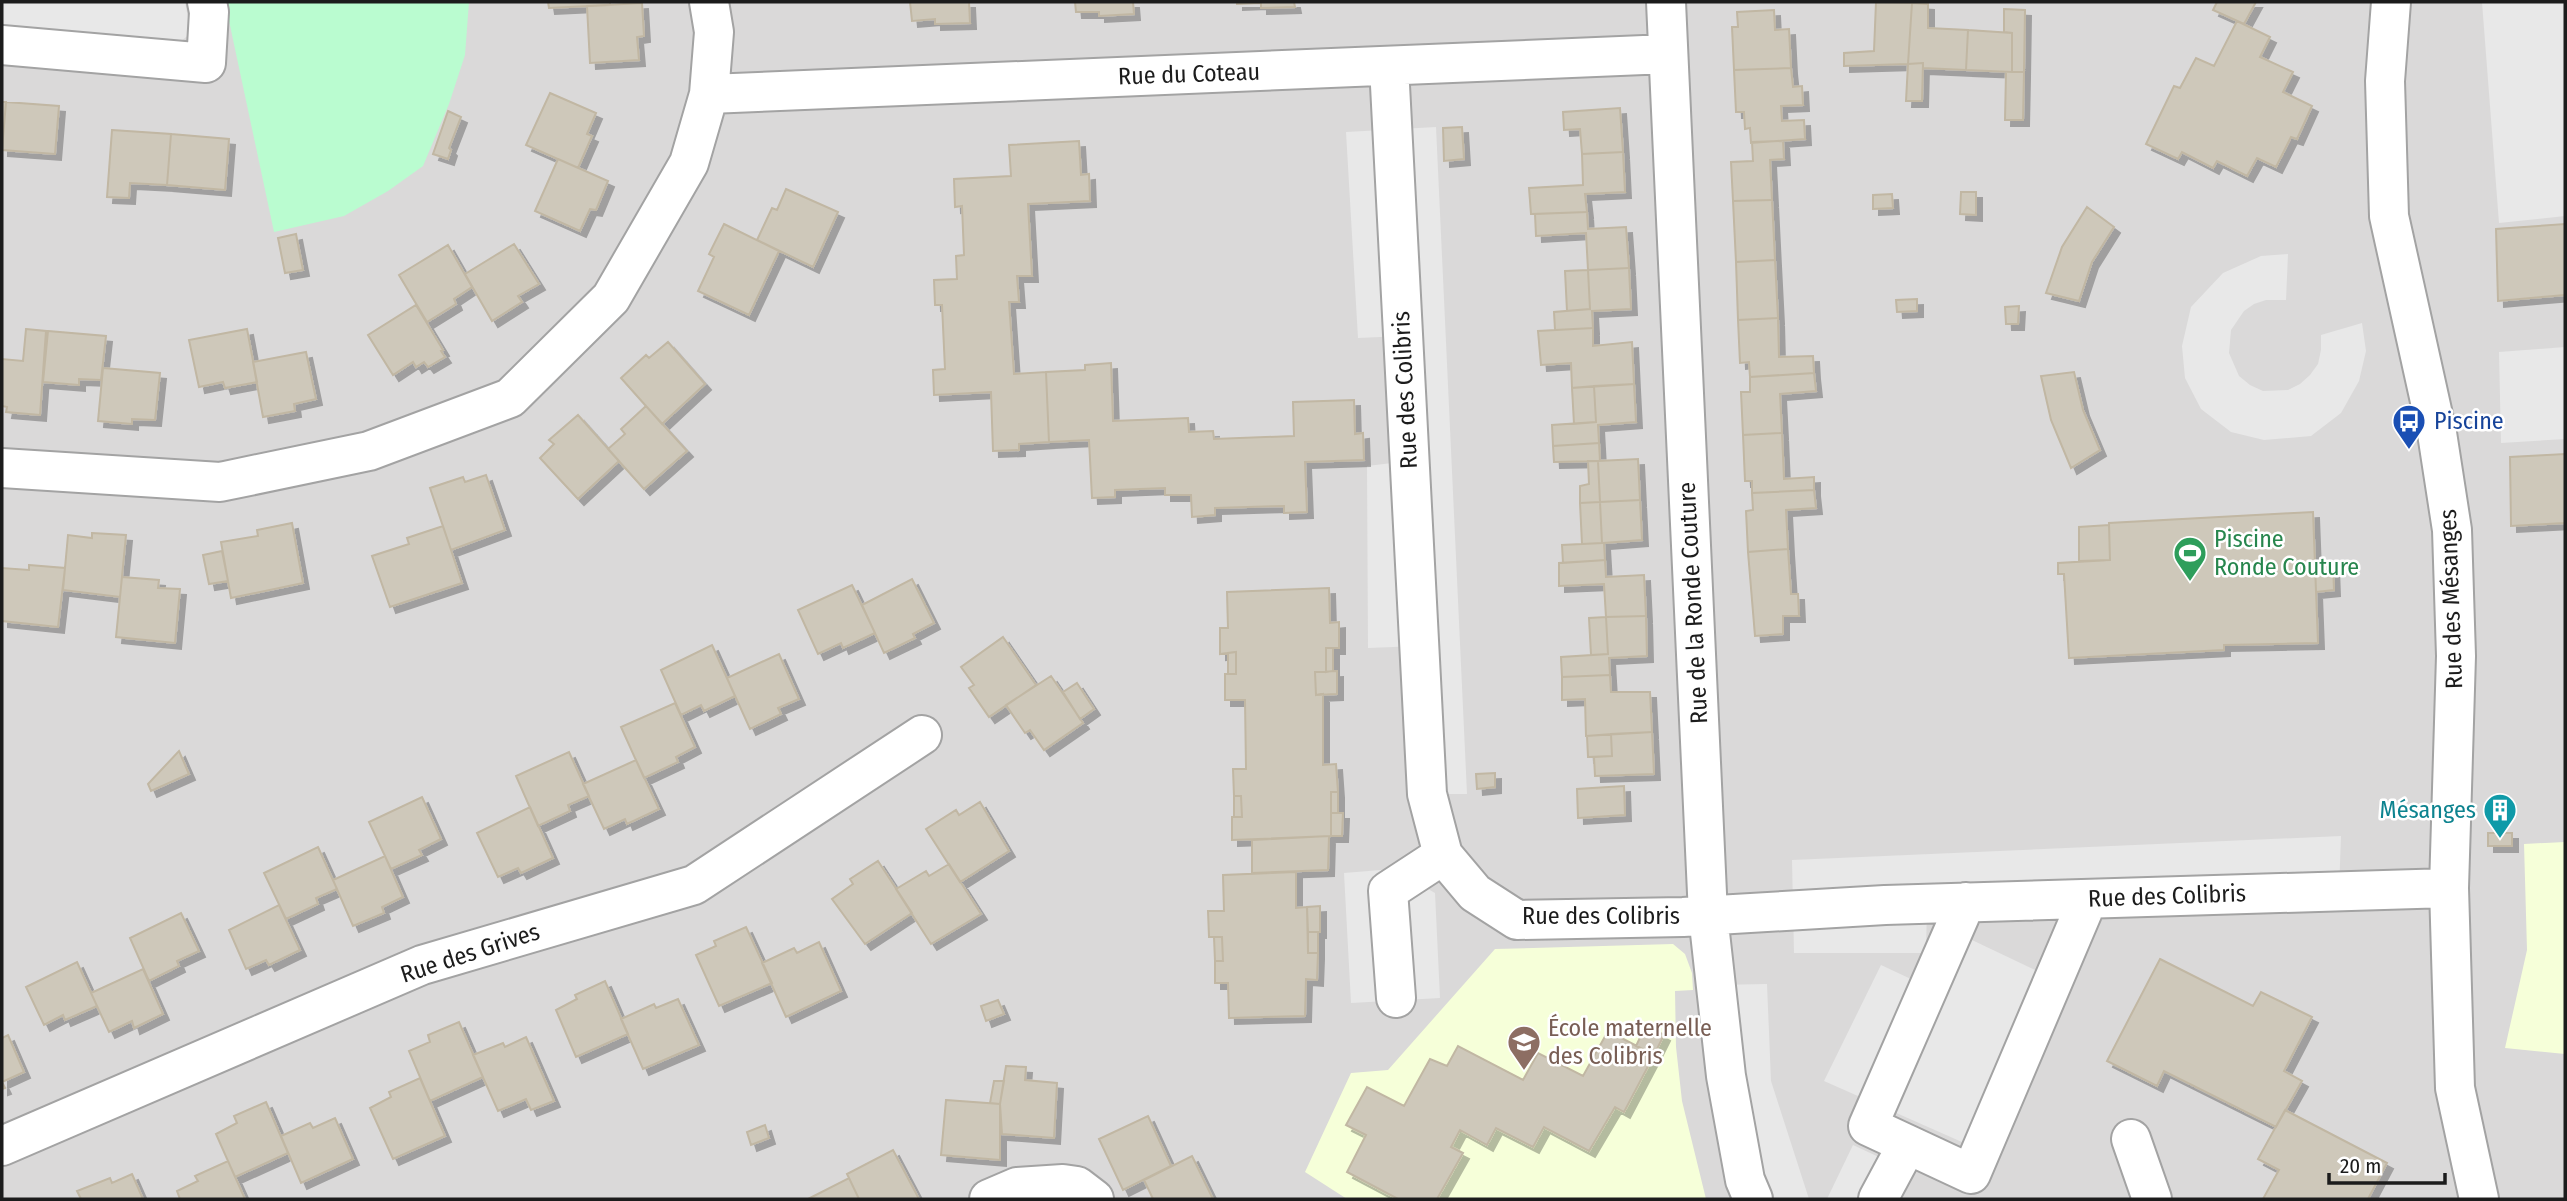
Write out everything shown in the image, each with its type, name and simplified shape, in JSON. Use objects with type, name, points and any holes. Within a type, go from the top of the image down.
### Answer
[{"type":"street","points":[[2,45],[206,63],[209,12],[207,2]]},
{"type":"street","points":[[2,468],[220,482],[369,451],[510,398],[611,298],[689,163],[709,94],[713,32],[709,2]]},
{"type":"street","name":"Rue de la Ronde Couture","points":[[1666,2],[1708,915],[1726,1076],[1745,1180],[1753,1199]]},
{"type":"street","name":"Rue des Mésanges","points":[[2391,2],[2385,81],[2389,216],[2437,433],[2452,530],[2456,656],[2449,888],[2455,1088],[2479,1199]]},
{"type":"street","name":"Rue du Coteau","points":[[709,94],[1668,54]]},
{"type":"street","name":"Rue des Colibris","points":[[1389,66],[1427,794],[1443,855],[1475,893],[1517,920],[1684,917],[1966,902],[2449,888]]},
{"type":"street","name":"Rue des Grives","points":[[2,1146],[422,965],[694,885],[922,735]]},
{"type":"street","points":[[1396,998],[1388,891],[1443,855]]},
{"type":"street","points":[[1966,902],[1868,1126],[1971,1174],[2088,898]]},
{"type":"street","points":[[2130,1139],[2152,1199]]},
{"type":"street","points":[[1878,1199],[1907,1145]]},
{"type":"street","points":[[989,1199],[1017,1187],[1063,1184],[1077,1186],[1094,1199]]},
{"type":"shaded area","points":[[2,2],[2565,2],[2565,1199],[2,1199]]},
{"type":"shaded area","points":[[2,2],[185,2],[191,33],[180,42],[2,30]]},
{"type":"shaded area","points":[[2482,2],[2565,2],[2565,216],[2499,223]]},
{"type":"shaded area","points":[[1436,127],[1467,794],[1427,794],[1419,646],[1368,648],[1367,466],[1409,461],[1402,336],[1358,338],[1346,132]]},
{"type":"shaded area","points":[[2288,254],[2286,300],[2266,300],[2254,304],[2244,311],[2231,330],[2229,353],[2239,376],[2263,391],[2288,390],[2300,384],[2318,364],[2321,335],[2362,323],[2366,351],[2359,381],[2341,413],[2311,436],[2264,440],[2231,432],[2201,409],[2185,378],[2182,346],[2191,307],[2223,273],[2261,256]]},
{"type":"shaded area","points":[[2565,347],[2565,439],[2501,443],[2499,352]]},
{"type":"shaded area","points":[[2341,836],[2339,891],[1927,904],[1926,953],[1794,953],[1792,860]]},
{"type":"shaded area","points":[[2565,842],[2565,1054],[2505,1048],[2527,950],[2524,844]]},
{"type":"shaded area","points":[[1393,869],[1435,893],[1440,998],[1351,1003],[1344,873]]},
{"type":"shaded area","points":[[1953,931],[2054,979],[1980,1150],[1824,1081],[1881,965],[1928,987]]},
{"type":"shaded area","name":"École maternelle des Colibris","points":[[1673,944],[1685,954],[1692,973],[1693,990],[1675,991],[1676,1047],[1682,1101],[1706,1199],[1347,1199],[1305,1172],[1351,1073],[1388,1070],[1495,949]]},
{"type":"shaded area","points":[[1767,984],[1771,1081],[1809,1199],[1753,1199],[1716,985]]},
{"type":"shaded area","points":[[1853,1145],[1896,1165],[1878,1199],[1827,1199]]},
{"type":"green space","points":[[225,2],[469,2],[465,55],[449,104],[423,166],[388,191],[344,216],[274,232]]},
{"type":"building","points":[[548,2],[610,2],[610,5],[549,8]]},
{"type":"building","points":[[910,2],[969,2],[970,23],[935,24],[935,19],[912,21]]},
{"type":"building","points":[[1075,2],[1133,2],[1134,14],[1099,16],[1099,12],[1076,12]]},
{"type":"building","points":[[1237,2],[1294,2],[1295,7],[1261,8],[1261,3]]},
{"type":"building","points":[[1876,2],[1912,3],[1908,64],[1844,66],[1844,53],[1874,51]]},
{"type":"building","points":[[2217,2],[2256,2],[2244,24],[2213,10]]},
{"type":"building","points":[[642,3],[644,36],[637,37],[639,60],[590,63],[587,6]]},
{"type":"building","points":[[1912,3],[1928,4],[1928,28],[1968,30],[1966,70],[1923,68],[1923,63],[1908,64]]},
{"type":"building","points":[[2004,9],[2025,10],[2024,72],[2012,72],[2012,33],[2004,32]]},
{"type":"building","points":[[1774,10],[1775,30],[1789,29],[1791,68],[1734,70],[1732,27],[1738,27],[1737,12]]},
{"type":"building","points":[[2237,21],[2270,37],[2260,57],[2293,72],[2283,92],[2312,106],[2297,139],[2291,137],[2276,167],[2257,158],[2247,176],[2217,161],[2213,168],[2182,152],[2178,159],[2146,144],[2174,86],[2180,88],[2196,58],[2214,66]]},
{"type":"building","points":[[1968,30],[2012,33],[2012,72],[1966,70]]},
{"type":"building","points":[[1923,63],[1922,101],[1906,101],[1908,64]]},
{"type":"building","points":[[1791,68],[1793,87],[1802,86],[1803,105],[1781,106],[1782,121],[1804,120],[1805,139],[1751,143],[1750,128],[1745,129],[1744,112],[1736,112],[1734,70]]},
{"type":"building","points":[[2006,72],[2024,72],[2023,120],[2005,120]]},
{"type":"building","points":[[550,93],[596,113],[587,134],[592,136],[578,168],[526,145]]},
{"type":"building","points":[[2,102],[6,102],[2,150]]},
{"type":"building","points":[[6,102],[59,106],[55,154],[2,150]]},
{"type":"building","points":[[1620,108],[1623,152],[1582,154],[1580,129],[1564,130],[1563,112]]},
{"type":"building","points":[[448,111],[461,117],[449,148],[451,150],[448,159],[433,154]]},
{"type":"building","points":[[1462,127],[1464,159],[1444,161],[1443,128]]},
{"type":"building","points":[[112,130],[171,134],[167,185],[130,183],[129,198],[107,197]]},
{"type":"building","points":[[171,134],[229,139],[225,190],[167,185]]},
{"type":"building","points":[[1079,141],[1081,175],[1089,174],[1090,201],[1028,204],[1032,276],[1017,276],[1019,302],[1009,302],[1014,374],[1046,372],[1049,442],[1019,444],[1019,450],[993,451],[991,392],[934,395],[933,370],[945,369],[942,305],[935,305],[934,280],[957,279],[956,256],[964,255],[962,206],[955,207],[954,179],[1011,176],[1009,145]]},
{"type":"building","points":[[1783,141],[1784,159],[1770,160],[1772,200],[1733,201],[1731,162],[1753,161],[1752,142]]},
{"type":"building","points":[[1623,152],[1625,192],[1585,194],[1587,212],[1531,214],[1529,188],[1583,185],[1582,154]]},
{"type":"building","points":[[558,159],[608,181],[596,210],[590,209],[580,231],[535,211]]},
{"type":"building","points":[[786,189],[838,212],[813,267],[757,240],[772,208],[777,210]]},
{"type":"building","points":[[1961,192],[1976,192],[1976,215],[1960,214]]},
{"type":"building","points":[[1892,194],[1893,208],[1873,209],[1873,195]]},
{"type":"building","points":[[1772,200],[1775,260],[1736,262],[1733,201]]},
{"type":"building","points":[[2087,207],[2114,227],[2092,262],[2079,301],[2046,293],[2062,247]]},
{"type":"building","points":[[1587,212],[1588,229],[1626,227],[1629,268],[1588,270],[1586,233],[1536,236],[1535,214]]},
{"type":"building","points":[[724,224],[779,251],[749,315],[698,291],[714,257],[709,254]]},
{"type":"building","points":[[2565,224],[2565,295],[2498,301],[2496,229]]},
{"type":"building","points":[[296,234],[303,270],[285,273],[278,238]]},
{"type":"building","points":[[514,244],[539,284],[518,296],[522,302],[492,321],[465,274]]},
{"type":"building","points":[[448,245],[472,287],[454,299],[456,304],[427,322],[399,275]]},
{"type":"building","points":[[1775,260],[1778,318],[1738,320],[1736,262]]},
{"type":"building","points":[[1629,268],[1631,309],[1592,311],[1593,328],[1555,330],[1554,312],[1590,309],[1588,270]]},
{"type":"building","points":[[1588,270],[1590,309],[1567,311],[1565,271]]},
{"type":"building","points":[[1917,299],[1917,311],[1897,312],[1896,300]]},
{"type":"building","points":[[416,305],[445,357],[428,367],[424,362],[416,367],[413,362],[393,375],[368,335]]},
{"type":"building","points":[[2019,306],[2018,324],[2006,324],[2005,307]]},
{"type":"building","points":[[1778,318],[1779,357],[1813,356],[1814,373],[1750,377],[1749,362],[1740,363],[1738,320]]},
{"type":"building","points":[[1593,328],[1593,346],[1632,342],[1634,384],[1572,388],[1571,363],[1541,365],[1538,331]]},
{"type":"building","points":[[26,329],[46,331],[40,415],[6,412],[7,407],[2,406],[2,359],[23,361]]},
{"type":"building","points":[[247,329],[257,382],[225,388],[223,382],[199,387],[189,340]]},
{"type":"building","points":[[48,331],[106,336],[101,380],[79,379],[79,385],[43,382]]},
{"type":"building","points":[[668,342],[705,384],[662,424],[621,378],[646,355],[649,358]]},
{"type":"building","points":[[306,352],[316,399],[294,404],[295,411],[263,417],[253,362]]},
{"type":"building","points":[[1111,363],[1113,421],[1188,418],[1189,432],[1213,431],[1214,439],[1294,436],[1293,402],[1354,400],[1355,434],[1363,433],[1364,460],[1305,462],[1307,512],[1284,513],[1284,506],[1215,508],[1215,515],[1192,517],[1191,495],[1165,495],[1165,488],[1115,490],[1115,497],[1092,498],[1089,440],[1049,442],[1046,372],[1085,370],[1085,365]]},
{"type":"building","points":[[103,368],[160,373],[155,420],[132,419],[132,424],[98,421]]},
{"type":"building","points":[[2074,372],[2083,410],[2100,450],[2071,468],[2051,420],[2041,376]]},
{"type":"building","points":[[1814,373],[1816,391],[1780,394],[1782,433],[1743,435],[1741,392],[1750,392],[1750,377]]},
{"type":"building","points":[[1634,384],[1636,422],[1598,425],[1599,443],[1553,446],[1552,425],[1596,422],[1594,386]]},
{"type":"building","points":[[1594,386],[1596,422],[1574,424],[1572,388]]},
{"type":"building","points":[[646,406],[687,451],[644,489],[608,449],[625,434],[621,429]]},
{"type":"building","points":[[578,415],[619,461],[578,499],[540,458],[554,444],[549,440]]},
{"type":"building","points":[[1782,433],[1784,479],[1814,477],[1814,490],[1752,493],[1752,481],[1745,481],[1743,435]]},
{"type":"building","points":[[1599,443],[1600,461],[1554,462],[1553,446]]},
{"type":"building","points":[[2565,454],[2565,523],[2511,526],[2510,457]]},
{"type":"building","points":[[1638,459],[1640,500],[1600,502],[1598,461]]},
{"type":"building","points":[[1588,461],[1598,461],[1600,502],[1580,503],[1580,486],[1589,484]]},
{"type":"building","points":[[486,475],[505,530],[451,550],[430,488],[463,477],[465,482]]},
{"type":"building","points":[[1814,490],[1816,508],[1786,510],[1788,549],[1748,552],[1746,511],[1753,510],[1752,493]]},
{"type":"building","points":[[1640,500],[1642,540],[1604,543],[1605,560],[1563,563],[1562,545],[1602,543],[1600,502]]},
{"type":"building","points":[[1600,502],[1602,543],[1582,544],[1580,503]]},
{"type":"building","name":"Piscine Ronde Couture","points":[[2313,512],[2318,643],[2224,645],[2224,650],[2069,658],[2064,574],[2058,574],[2058,563],[2110,560],[2109,523]]},
{"type":"building","points":[[292,523],[303,583],[231,598],[221,542],[258,536],[257,530]]},
{"type":"building","points":[[2109,525],[2110,560],[2079,561],[2079,527]]},
{"type":"building","points":[[443,526],[462,583],[390,607],[372,556],[409,544],[407,538]]},
{"type":"building","points":[[92,533],[126,535],[120,597],[63,590],[68,535],[92,538]]},
{"type":"building","points":[[1788,549],[1791,594],[1798,594],[1799,616],[1783,616],[1783,634],[1755,636],[1748,552]]},
{"type":"building","points":[[222,551],[228,581],[209,584],[203,555]]},
{"type":"building","points":[[1605,560],[1606,577],[1644,575],[1646,616],[1606,617],[1604,584],[1559,586],[1559,563]]},
{"type":"building","points":[[2333,564],[2334,590],[2316,592],[2315,565]]},
{"type":"building","points":[[29,565],[65,568],[58,627],[2,621],[2,568],[29,570]]},
{"type":"building","points":[[122,577],[159,580],[158,588],[180,589],[175,643],[116,637]]},
{"type":"building","points":[[912,579],[934,623],[913,634],[915,638],[884,653],[862,605]]},
{"type":"building","points":[[852,585],[875,633],[843,648],[841,643],[818,654],[798,610]]},
{"type":"building","points":[[1329,588],[1330,623],[1339,622],[1339,648],[1326,648],[1326,672],[1315,672],[1316,695],[1323,694],[1323,765],[1336,764],[1338,792],[1331,792],[1331,836],[1232,840],[1232,817],[1242,817],[1241,796],[1234,796],[1233,769],[1246,769],[1245,700],[1225,700],[1225,674],[1236,674],[1236,652],[1220,654],[1220,628],[1228,628],[1227,592]]},
{"type":"building","points":[[1646,616],[1647,656],[1609,658],[1610,675],[1562,677],[1561,657],[1608,654],[1606,617]]},
{"type":"building","points":[[1606,617],[1608,654],[1591,655],[1589,618]]},
{"type":"building","points":[[1003,637],[1036,685],[989,717],[969,688],[974,685],[961,667]]},
{"type":"building","points":[[712,645],[735,696],[704,711],[701,705],[681,715],[661,670]]},
{"type":"building","points":[[1326,648],[1333,648],[1333,671],[1326,672]]},
{"type":"building","points":[[1236,652],[1236,674],[1228,674],[1228,653]]},
{"type":"building","points":[[779,654],[799,699],[778,708],[781,714],[750,729],[727,678]]},
{"type":"building","points":[[1337,671],[1337,694],[1316,695],[1315,672]]},
{"type":"building","points":[[1610,675],[1611,692],[1650,692],[1652,732],[1586,736],[1585,699],[1562,700],[1562,677]]},
{"type":"building","points":[[1051,676],[1083,723],[1044,750],[1030,730],[1025,733],[1006,705]]},
{"type":"building","points":[[1077,683],[1094,709],[1080,719],[1063,692]]},
{"type":"building","points":[[675,703],[695,747],[676,757],[678,762],[644,778],[621,727]]},
{"type":"building","points":[[1652,732],[1654,774],[1595,776],[1594,757],[1612,756],[1611,734]]},
{"type":"building","points":[[1611,734],[1612,756],[1588,757],[1587,736]]},
{"type":"building","points":[[179,751],[189,774],[151,791],[148,784]]},
{"type":"building","points":[[569,752],[589,796],[568,805],[570,811],[538,826],[516,776]]},
{"type":"building","points":[[636,760],[659,809],[627,824],[625,819],[604,829],[583,784]]},
{"type":"building","points":[[1495,773],[1495,787],[1477,789],[1476,774]]},
{"type":"building","points":[[1624,786],[1625,815],[1578,818],[1577,789]]},
{"type":"building","points":[[1331,792],[1338,792],[1338,813],[1331,813]]},
{"type":"building","points":[[1234,796],[1241,796],[1242,817],[1234,817]]},
{"type":"building","points":[[422,797],[441,839],[419,850],[422,855],[391,869],[369,822]]},
{"type":"building","points":[[980,802],[1009,851],[960,882],[926,829],[956,810],[959,815]]},
{"type":"building","points":[[530,807],[553,858],[521,873],[518,868],[498,877],[477,833]]},
{"type":"building","points":[[1331,813],[1343,813],[1342,836],[1331,836]]},
{"type":"building","name":"Mésanges","points":[[2488,833],[2512,833],[2512,846],[2488,846]]},
{"type":"building","points":[[1329,836],[1328,870],[1252,873],[1252,840]]},
{"type":"building","points":[[318,847],[337,889],[316,898],[318,904],[286,919],[264,873]]},
{"type":"building","points":[[385,856],[403,897],[382,907],[384,913],[353,926],[333,880]]},
{"type":"building","points":[[878,861],[912,913],[865,944],[832,899],[853,884],[850,879]]},
{"type":"building","points":[[949,864],[981,914],[931,944],[896,889],[926,871],[929,876]]},
{"type":"building","points":[[1296,872],[1296,908],[1307,907],[1308,953],[1318,953],[1317,980],[1306,979],[1305,1016],[1229,1018],[1228,983],[1215,983],[1215,961],[1223,961],[1222,937],[1209,937],[1208,911],[1224,911],[1223,875]]},
{"type":"building","points":[[279,905],[300,950],[269,965],[266,960],[246,969],[229,930]]},
{"type":"building","points":[[1320,906],[1320,932],[1308,932],[1307,907]]},
{"type":"building","points":[[181,913],[199,951],[177,961],[179,966],[149,981],[130,938]]},
{"type":"building","points":[[746,927],[772,983],[719,1006],[696,955],[716,946],[714,941]]},
{"type":"building","points":[[1308,932],[1318,932],[1318,953],[1308,953]]},
{"type":"building","points":[[1214,937],[1222,937],[1223,961],[1215,961]]},
{"type":"building","points":[[819,942],[841,991],[786,1017],[762,963],[794,948],[797,953]]},
{"type":"building","points":[[2160,959],[2253,1006],[2261,992],[2312,1017],[2284,1071],[2302,1081],[2276,1127],[2164,1071],[2157,1086],[2107,1061]]},
{"type":"building","points":[[77,962],[97,1006],[65,1020],[63,1015],[44,1025],[26,987]]},
{"type":"building","points":[[143,969],[163,1014],[134,1028],[132,1021],[109,1032],[91,993]]},
{"type":"building","points":[[605,981],[628,1034],[576,1057],[556,1010],[577,999],[575,995]]},
{"type":"building","points":[[678,999],[699,1045],[643,1069],[621,1019],[654,1004],[656,1008]]},
{"type":"building","points":[[998,1000],[1004,1014],[986,1021],[981,1006]]},
{"type":"building","points":[[459,1022],[483,1077],[430,1101],[409,1051],[430,1042],[428,1035]]},
{"type":"building","points":[[1646,1025],[1664,1035],[1654,1055],[1636,1046]]},
{"type":"building","points":[[1608,1031],[1654,1055],[1624,1112],[1615,1107],[1589,1151],[1544,1127],[1533,1147],[1496,1128],[1487,1145],[1460,1130],[1451,1147],[1463,1153],[1437,1199],[1398,1199],[1347,1172],[1366,1135],[1346,1125],[1367,1087],[1404,1106],[1430,1059],[1447,1066],[1458,1046],[1523,1080],[1538,1053],[1583,1076]]},
{"type":"building","points":[[8,1035],[24,1072],[2,1082],[2,1038]]},
{"type":"building","points":[[526,1037],[554,1101],[531,1110],[526,1099],[498,1111],[473,1055],[503,1043],[505,1047]]},
{"type":"building","points":[[1006,1066],[1026,1067],[1025,1080],[1057,1083],[1054,1138],[1002,1134],[1000,1104]]},
{"type":"building","points":[[420,1078],[445,1136],[393,1159],[370,1108],[391,1097],[389,1092]]},
{"type":"building","points":[[994,1081],[1004,1081],[1000,1104],[990,1103]]},
{"type":"building","points":[[946,1100],[1000,1104],[1000,1160],[941,1155]]},
{"type":"building","points":[[266,1102],[288,1153],[235,1177],[216,1134],[237,1123],[234,1116]]},
{"type":"building","points":[[2285,1110],[2387,1163],[2368,1199],[2263,1199],[2279,1170],[2258,1159]]},
{"type":"building","points":[[1148,1116],[1171,1166],[1123,1190],[1099,1139]]},
{"type":"building","points":[[335,1118],[353,1159],[301,1183],[281,1136],[310,1123],[313,1128]]},
{"type":"building","points":[[765,1125],[769,1138],[751,1145],[747,1132]]},
{"type":"building","points":[[893,1150],[919,1199],[859,1199],[847,1174]]},
{"type":"building","points":[[1192,1156],[1213,1199],[1153,1199],[1144,1180]]},
{"type":"building","points":[[228,1161],[245,1199],[180,1199],[177,1191],[198,1181],[195,1176]]},
{"type":"building","points":[[132,1174],[143,1199],[81,1199],[77,1191],[110,1178],[112,1183]]},
{"type":"building","points":[[849,1178],[859,1199],[808,1199]]},
{"type":"place","name":"Piscine","points":[[2409,451]]},
{"type":"place","name":"Piscine Ronde Couture","points":[[2190,583]]},
{"type":"place","name":"Mésanges","points":[[2500,840]]},
{"type":"place","name":"École maternelle des Colibris","points":[[1524,1072]]}]
